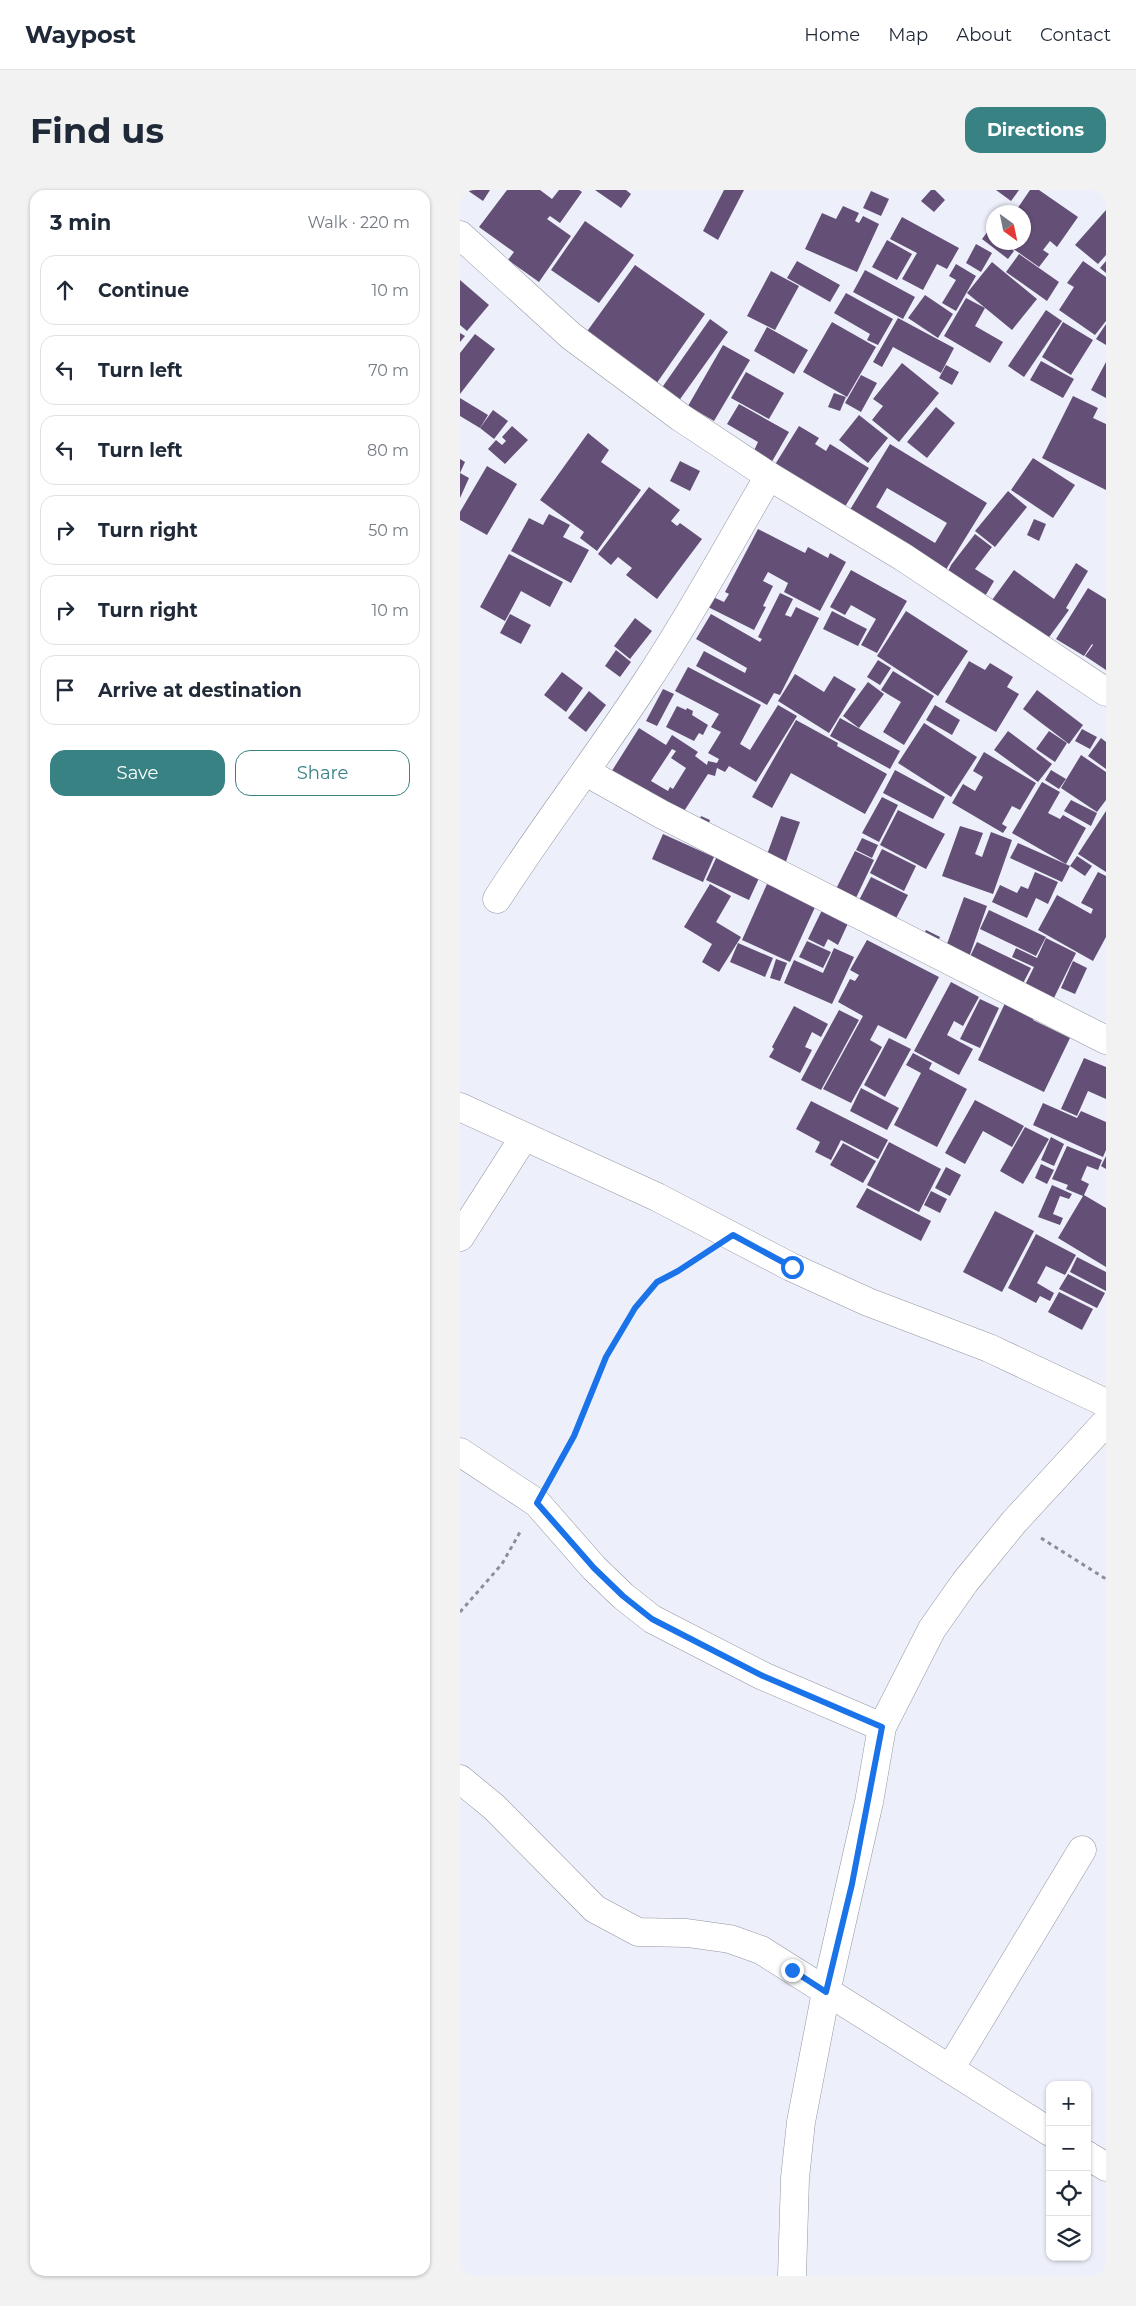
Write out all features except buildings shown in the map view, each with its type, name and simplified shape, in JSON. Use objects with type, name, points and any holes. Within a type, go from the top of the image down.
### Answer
[{"type":"street","points":[[460,235],[571,336],[680,417],[769,476],[903,556],[1106,692]]},
{"type":"street","points":[[497,899],[544,828],[586,772],[649,679],[769,476]]},
{"type":"street","points":[[586,772],[661,814],[1106,1040]]},
{"type":"street","points":[[460,1107],[524,1138],[657,1197],[792,1267],[868,1302],[989,1348],[1106,1403]]},
{"type":"street","points":[[460,1237],[524,1138]]},
{"type":"street","points":[[792,2276],[795,2178],[801,2122],[826,1992],[852,1884],[882,1727],[932,1629],[965,1582],[1014,1522],[1106,1422]]},
{"type":"street","points":[[460,1452],[537,1503],[594,1568],[623,1596],[652,1619],[763,1676],[882,1727]]},
{"type":"street","points":[[460,1779],[494,1807],[595,1909],[615,1921],[638,1932],[687,1933],[730,1939],[761,1950],[1046,2130]]},
{"type":"street","points":[[950,2070],[1082,1850]]},
{"type":"street","points":[[1091,2158],[1106,2167]]},
{"type":"path","points":[[460,1612],[502,1564],[574,1436],[606,1357],[635,1308],[657,1282],[678,1271],[733,1235]]},
{"type":"path","points":[[1014,1522],[1106,1579]]},
{"type":"route","points":[[792,1267],[733,1235],[678,1271],[657,1282],[635,1308],[606,1357],[574,1436],[537,1503],[594,1568],[623,1596],[652,1619],[763,1676],[882,1727],[852,1884],[826,1992],[792,1970]]}]
